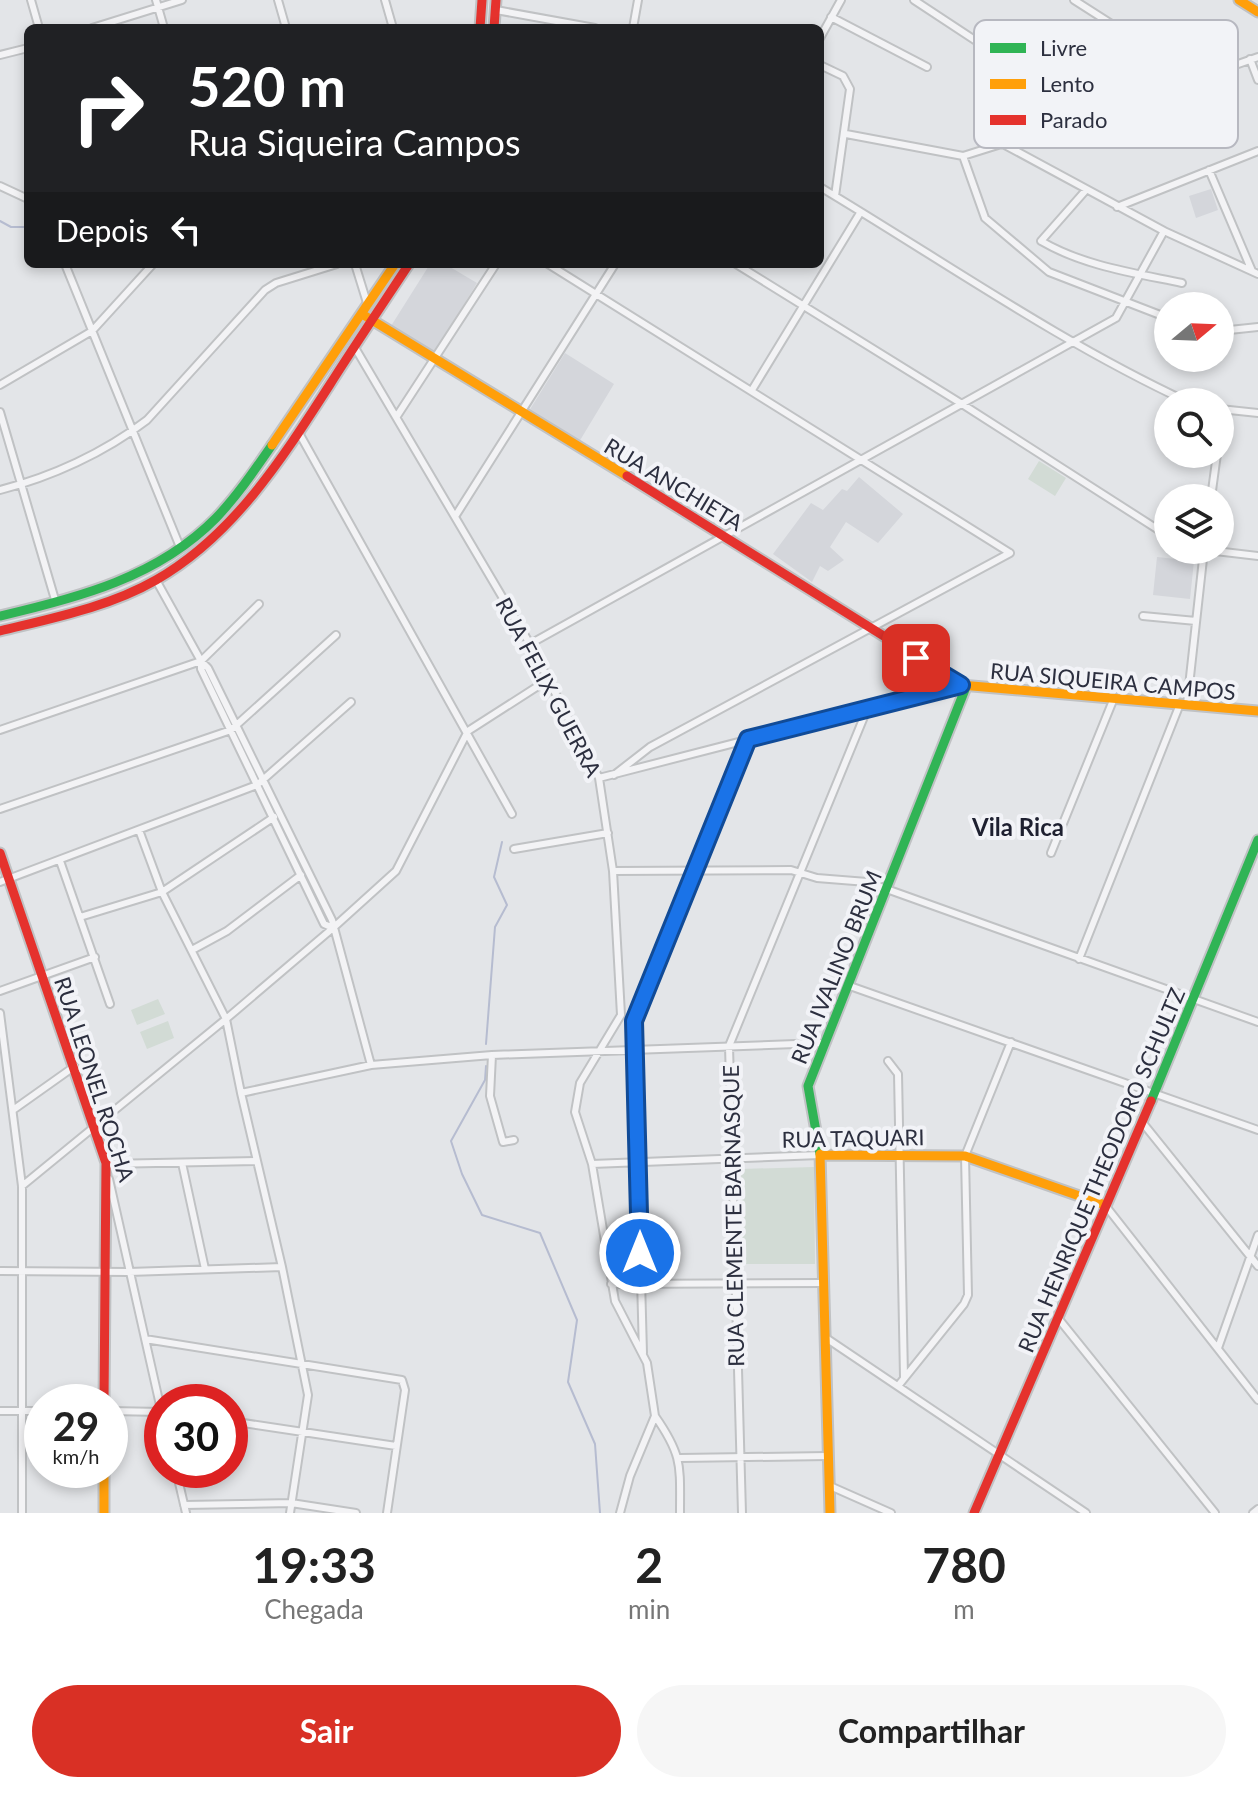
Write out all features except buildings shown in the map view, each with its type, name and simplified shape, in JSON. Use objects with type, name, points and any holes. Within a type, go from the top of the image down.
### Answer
[{"type":"street","points":[[31,0],[38,24]]},
{"type":"street","points":[[102,24],[157,3],[182,0]]},
{"type":"street","points":[[278,0],[285,24]]},
{"type":"street","points":[[385,0],[392,24]]},
{"type":"street","points":[[480,24],[482,0]]},
{"type":"street","points":[[634,24],[638,0]]},
{"type":"street","points":[[824,30],[841,0]]},
{"type":"street","points":[[914,0],[974,40]]},
{"type":"street","points":[[1074,0],[1106,20]]},
{"type":"street","points":[[1239,0],[1258,12]]},
{"type":"street","points":[[157,3],[163,24]]},
{"type":"street","points":[[496,5],[578,24]]},
{"type":"street","points":[[831,17],[927,67]]},
{"type":"street","points":[[0,55],[24,49]]},
{"type":"street","points":[[1238,63],[1258,57]]},
{"type":"street","points":[[1250,59],[1258,80]]},
{"type":"street","points":[[824,67],[843,76],[850,89],[835,196]]},
{"type":"street","points":[[846,134],[963,156],[994,148]]},
{"type":"street","points":[[1010,148],[1117,207],[1255,273]]},
{"type":"street","points":[[1117,207],[1258,151]]},
{"type":"street","points":[[963,156],[985,218],[1009,240],[1049,272],[1154,313]]},
{"type":"street","points":[[1209,170],[1255,273]]},
{"type":"street","points":[[0,186],[24,197]]},
{"type":"street","points":[[824,189],[1073,343],[1158,388]]},
{"type":"street","points":[[1086,190],[1041,241],[1076,257],[1142,276],[1182,283]]},
{"type":"street","points":[[752,390],[860,213]]},
{"type":"street","points":[[530,644],[1116,318],[1142,276],[1164,231]]},
{"type":"street","points":[[67,268],[184,556],[174,568]]},
{"type":"street","points":[[0,385],[92,331],[149,268]]},
{"type":"street","points":[[0,490],[51,475],[132,431],[147,420],[265,290],[276,283],[324,268]]},
{"type":"street","points":[[356,268],[365,310]]},
{"type":"street","points":[[333,928],[324,924],[273,818],[208,668],[201,661],[154,572],[213,521],[238,494],[392,268]]},
{"type":"street","points":[[0,631],[80,609],[156,580],[205,545],[236,517],[299,433],[406,268]]},
{"type":"street","points":[[397,416],[493,268]]},
{"type":"street","points":[[555,268],[1010,553],[650,747],[614,775]]},
{"type":"street","points":[[456,515],[612,268]]},
{"type":"street","points":[[743,268],[1154,527]]},
{"type":"street","name":"RUA ANCHIETA","points":[[365,310],[372,321],[724,535],[964,686]]},
{"type":"street","points":[[1234,330],[1258,327]]},
{"type":"street","name":"RUA FELIX GUERRA","points":[[354,346],[530,644],[599,778],[613,871],[621,1015],[580,1083],[575,1112],[592,1164],[611,1284],[622,1317],[650,1373],[655,1416],[630,1476],[620,1513]]},
{"type":"street","points":[[1234,411],[1258,413]]},
{"type":"street","points":[[0,412],[56,603]]},
{"type":"street","points":[[299,433],[512,814]]},
{"type":"street","points":[[1234,553],[1258,556]]},
{"type":"street","points":[[0,616],[56,603],[121,582],[170,555]]},
{"type":"street","points":[[1079,959],[1184,704],[1204,564]]},
{"type":"street","points":[[0,730],[201,661],[259,604]]},
{"type":"street","points":[[1143,616],[1196,621]]},
{"type":"street","points":[[0,809],[234,728],[336,635]]},
{"type":"street","points":[[22,1186],[226,1019],[396,871],[468,731],[549,679]]},
{"type":"street","name":"RUA SIQUEIRA CAMPOS","points":[[599,778],[868,707],[964,686],[1258,711]]},
{"type":"street","name":"RUA IVALINO BRUM","points":[[830,1513],[820,1155],[808,1086],[964,686]]},
{"type":"street","points":[[1051,853],[1114,698]]},
{"type":"street","points":[[4,880],[260,782],[351,702]]},
{"type":"street","name":"RUA CLEMENTE BARNASQUE","points":[[742,1513],[729,1046],[868,707]]},
{"type":"street","points":[[643,1356],[634,1021],[748,739]]},
{"type":"street","points":[[260,782],[280,813],[332,920],[371,1065]]},
{"type":"street","points":[[80,917],[162,892],[280,813]]},
{"type":"street","points":[[139,830],[162,892],[226,1019],[282,1267],[308,1395],[290,1513]]},
{"type":"street","points":[[514,849],[608,833]]},
{"type":"street","name":"RUA HENRIQUE THEODORO SCHULTZ","points":[[974,1513],[1142,1122],[1258,840]]},
{"type":"street","name":"RUA LEONEL ROCHA","points":[[0,853],[4,880],[44,977],[96,1127],[155,1384]]},
{"type":"street","points":[[60,861],[110,1004]]},
{"type":"street","points":[[192,950],[227,931],[307,870]]},
{"type":"street","points":[[613,871],[791,870],[817,878],[867,882],[1258,1022]]},
{"type":"street","points":[[0,991],[95,957]]},
{"type":"street","points":[[847,985],[1258,1130]]},
{"type":"street","points":[[0,1013],[22,1186],[22,1513]]},
{"type":"street","points":[[898,1386],[968,1295],[965,1156],[1011,1042]]},
{"type":"street","points":[[241,1093],[371,1065],[492,1055],[823,1043]]},
{"type":"street","points":[[492,1055],[490,1096],[503,1142],[514,1140]]},
{"type":"street","points":[[888,1061],[898,1074],[904,1377]]},
{"type":"street","points":[[13,1110],[75,1066]]},
{"type":"street","points":[[1142,1122],[1258,1266]]},
{"type":"street","name":"RUA TAQUARI","points":[[592,1164],[820,1155],[965,1156],[1105,1205]]},
{"type":"street","points":[[104,1384],[106,1163],[257,1161]]},
{"type":"street","points":[[182,1163],[205,1269]]},
{"type":"street","points":[[1105,1205],[1258,1400]]},
{"type":"street","points":[[1218,1348],[1258,1235]]},
{"type":"street","points":[[0,1271],[129,1272],[282,1267]]},
{"type":"street","points":[[611,1284],[823,1283]]},
{"type":"street","points":[[1058,1318],[1215,1513]]},
{"type":"street","points":[[826,1338],[1086,1513]]},
{"type":"street","points":[[145,1339],[398,1378],[405,1390],[387,1513]]},
{"type":"street","points":[[0,1411],[22,1411]]},
{"type":"street","points":[[655,1416],[680,1458],[680,1513]]},
{"type":"street","points":[[248,1423],[396,1446]]},
{"type":"street","points":[[680,1458],[828,1456]]},
{"type":"street","points":[[830,1486],[891,1513]]},
{"type":"street","points":[[104,1488],[104,1513]]},
{"type":"street","points":[[180,1488],[185,1509],[291,1503],[356,1513]]},
{"type":"street","points":[[1253,1513],[1258,1509]]},
{"type":"shaded area","points":[[1211,189],[1218,210],[1196,218],[1189,196]]},
{"type":"shaded area","points":[[427,268],[452,268],[477,283],[434,354],[391,326]]},
{"type":"shaded area","points":[[565,353],[614,384],[579,442],[529,411]]},
{"type":"shaded area","points":[[1039,461],[1066,478],[1055,496],[1028,479]]},
{"type":"shaded area","points":[[859,477],[903,514],[878,543],[846,522],[830,547],[844,560],[828,571],[820,566],[812,582],[773,554],[811,503],[823,510],[842,489],[847,491]]},
{"type":"shaded area","points":[[1156,564],[1194,564],[1190,599],[1153,595]]},
{"type":"shaded area","points":[[158,999],[165,1014],[137,1025],[131,1010]]},
{"type":"shaded area","points":[[168,1021],[174,1038],[147,1049],[140,1032]]},
{"type":"shaded area","points":[[814,1167],[815,1264],[743,1264],[741,1169]]},
{"type":"waterway","points":[[0,221],[11,227],[24,227]]},
{"type":"waterway","points":[[486,1044],[495,927],[507,905],[494,877],[502,842]]},
{"type":"waterway","points":[[486,1066],[485,1080],[451,1141],[462,1174],[482,1215],[540,1233],[577,1320],[568,1382],[595,1444],[600,1513]]},
{"type":"traffic: fast","points":[[0,616],[87,593],[169,556],[216,518],[272,445]]},
{"type":"traffic: fast","points":[[820,1154],[808,1086],[966,687]]},
{"type":"traffic: fast","points":[[1151,1101],[1258,840]]},
{"type":"traffic: slow","points":[[1239,0],[1258,12]]},
{"type":"traffic: slow","points":[[272,445],[392,268]]},
{"type":"traffic: slow","points":[[362,314],[627,476]]},
{"type":"traffic: slow","points":[[951,678],[961,685],[1258,711]]},
{"type":"traffic: slow","points":[[820,1154],[830,1513]]},
{"type":"traffic: slow","points":[[820,1155],[965,1156],[1105,1205]]},
{"type":"traffic: slow","points":[[104,1488],[104,1513]]},
{"type":"traffic: jam","points":[[480,24],[482,0]]},
{"type":"traffic: jam","points":[[494,24],[496,0]]},
{"type":"traffic: jam","points":[[0,631],[119,598],[156,580],[209,541],[232,519],[274,468],[406,268]]},
{"type":"traffic: jam","points":[[627,476],[951,678]]},
{"type":"traffic: jam","points":[[0,853],[106,1163],[104,1384]]},
{"type":"traffic: jam","points":[[974,1513],[1151,1101]]},
{"type":"district","name":"Vila Rica","points":[[1018,826]]},
{"type":"route","points":[[640,1253],[634,1021],[748,739],[961,685],[916,658]]}]
